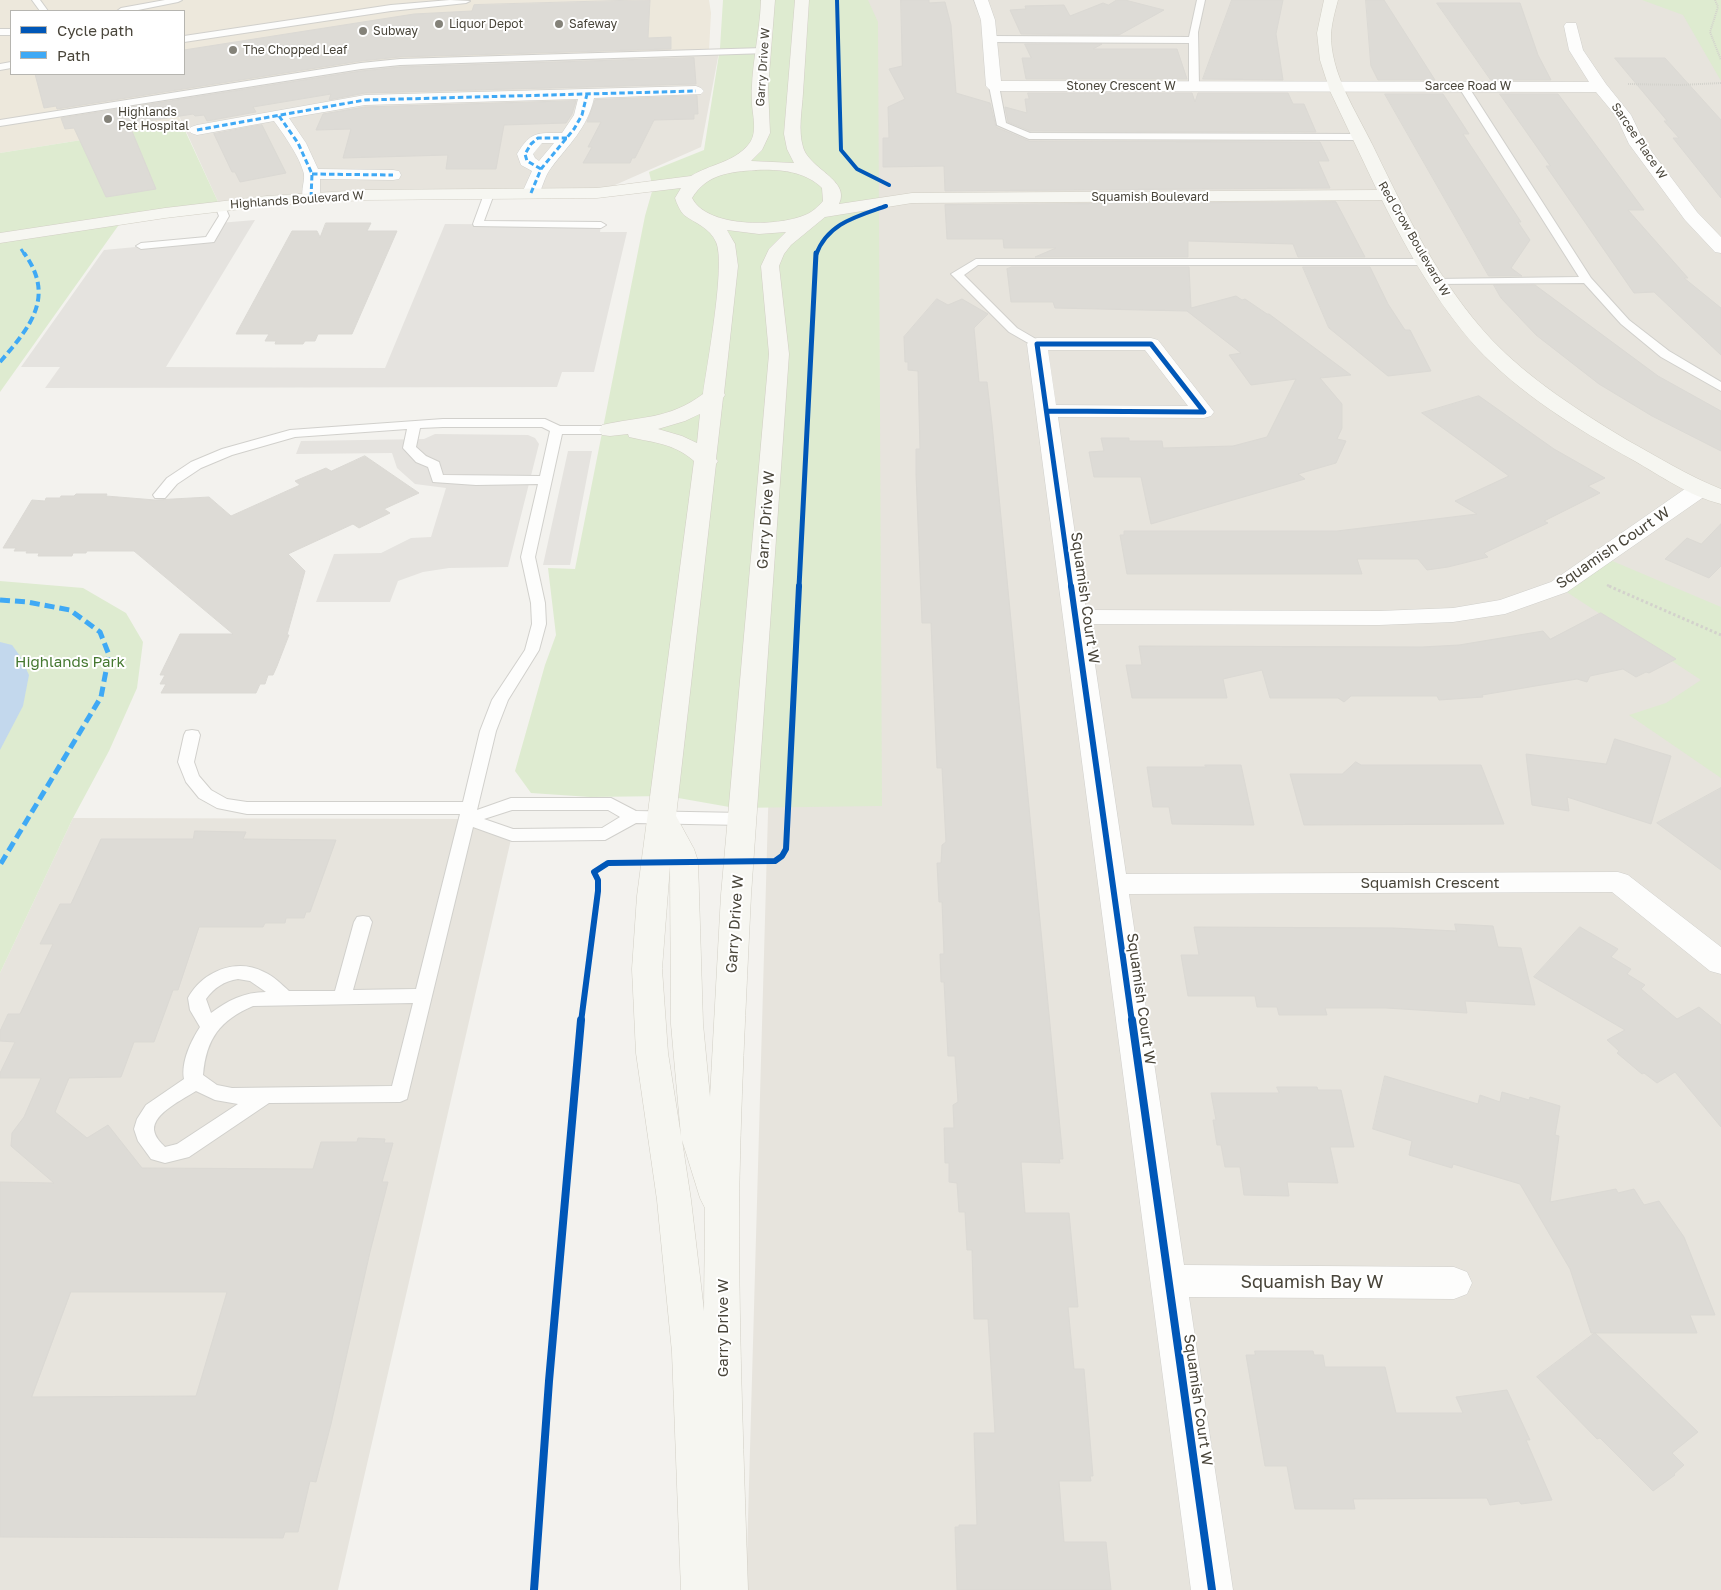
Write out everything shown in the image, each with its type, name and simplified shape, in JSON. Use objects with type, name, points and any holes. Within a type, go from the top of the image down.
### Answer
[{"type":"main road","name":"Garry Drive W","points":[[718,171],[738,162],[760,142],[762,132],[760,93],[768,0]]},
{"type":"main road","points":[[802,0],[792,134],[794,152],[804,165],[832,190],[833,198],[830,205],[819,215]]},
{"type":"main road","name":"Red Crow Boulevard W","points":[[1331,0],[1324,35],[1327,56],[1336,86],[1388,195],[1437,282],[1484,344],[1522,378],[1564,408],[1619,443],[1711,493]]},
{"type":"main road","name":"Squamish Boulevard","points":[[718,171],[748,166],[781,166],[796,169],[823,181],[851,188],[912,198],[1388,195]]},
{"type":"main road","name":"Highlands Boulevard W","points":[[0,238],[220,206],[364,195],[597,193],[695,181],[718,171]]},
{"type":"main road","points":[[695,181],[684,195],[684,202],[680,210],[718,230],[726,240],[729,255],[707,460],[648,817],[652,896],[646,969],[652,1053],[674,1200],[690,1352],[702,1590]]},
{"type":"main road","name":"Highlands Boulevard W","points":[[597,193],[680,210]]},
{"type":"main road","name":"Squamish Boulevard","points":[[680,210],[719,225],[752,229],[786,226],[819,215],[912,198]]},
{"type":"main road","name":"Garry Drive W","points":[[727,1590],[722,1356],[722,1215],[731,984],[779,354],[770,266],[775,252],[785,241],[819,215]]},
{"type":"main road","points":[[610,430],[676,419],[698,409],[715,395]]},
{"type":"main road","points":[[610,430],[648,433],[674,439],[694,448],[707,460]]},
{"type":"main road","points":[[648,817],[680,849],[684,861],[687,1024],[698,1139],[722,1215]]},
{"type":"street","points":[[981,0],[988,20],[994,86]]},
{"type":"street","name":"Sarcee Place W","points":[[1572,26],[1576,50],[1600,87],[1624,115],[1635,141],[1692,216],[1721,248]]},
{"type":"street","name":"Stoney Crescent W","points":[[994,86],[1336,86]]},
{"type":"street","name":"Sarcee Road W","points":[[1336,86],[1600,87]]},
{"type":"street","points":[[197,130],[373,99],[696,91]]},
{"type":"street","points":[[531,193],[541,169],[567,138],[582,115],[587,94]]},
{"type":"street","points":[[279,116],[298,143],[312,174],[311,198]]},
{"type":"street","points":[[541,169],[527,162],[525,154],[531,144],[538,138],[567,138]]},
{"type":"street","points":[[312,174],[393,175]]},
{"type":"street","points":[[1037,344],[1151,344],[1204,412],[1048,412]]},
{"type":"street","name":"Squamish Court W","points":[[1037,344],[1212,1590]]},
{"type":"street","name":"Squamish Court W","points":[[1075,617],[1351,618],[1453,615],[1505,607],[1559,586],[1711,493]]},
{"type":"street","name":"Squamish Crescent","points":[[1112,884],[1618,882],[1721,963]]},
{"type":"street","name":"Squamish Bay W","points":[[1169,1281],[1454,1283]]},
{"type":"lane","points":[[126,10],[178,0]]},
{"type":"lane","points":[[381,0],[392,8]]},
{"type":"lane","points":[[1194,86],[1192,40],[1195,15],[1201,0]]},
{"type":"lane","points":[[185,39],[392,8],[466,1]]},
{"type":"lane","points":[[990,39],[1192,40]]},
{"type":"lane","points":[[0,123],[361,66],[409,62],[764,51]]},
{"type":"lane","points":[[994,86],[1002,125],[1029,136],[1360,136]]},
{"type":"lane","points":[[1463,86],[1587,280],[1625,322],[1665,354],[1721,387]]},
{"type":"lane","points":[[489,194],[478,224],[602,225]]},
{"type":"lane","points":[[141,246],[210,240],[224,216],[220,206]]},
{"type":"lane","points":[[1037,344],[1013,330],[957,274],[976,262],[1426,262]]},
{"type":"lane","points":[[1437,282],[1587,280]]},
{"type":"lane","points":[[160,495],[172,481],[196,465],[227,452],[285,436],[320,430],[443,423],[545,423],[558,430],[610,430]]},
{"type":"lane","points":[[414,425],[409,448],[434,466],[438,479],[476,481],[546,480]]},
{"type":"lane","points":[[424,996],[283,997],[252,999],[232,1006],[209,1026],[201,1039],[193,1077],[214,1094],[266,1096],[400,1094],[424,996],[488,731],[500,700],[532,650],[539,624],[538,604],[528,557],[558,430]]},
{"type":"lane","points":[[192,735],[186,762],[192,778],[205,794],[223,804],[247,808],[468,814],[511,804],[611,804],[648,817],[743,819]]},
{"type":"lane","points":[[468,814],[512,835],[605,834],[648,817]]},
{"type":"lane","points":[[342,997],[364,922]]},
{"type":"lane","points":[[209,1026],[199,1010],[197,998],[204,988],[222,976],[234,972],[256,976],[283,997]]},
{"type":"lane","points":[[197,1081],[154,1108],[147,1116],[144,1124],[144,1133],[147,1141],[158,1154],[176,1153],[182,1150],[266,1096]]},
{"type":"path","points":[[1716,0],[1718,8],[1710,32],[1721,60]]},
{"type":"path","points":[[1600,87],[1721,82]]},
{"type":"path","points":[[1581,572],[1634,598],[1706,626],[1721,635]]},
{"type":"shaded area","points":[[0,0],[709,0],[711,13],[709,51],[400,62],[170,97],[182,124],[0,153]]},
{"type":"shaded area","points":[[802,0],[1721,0],[1721,1590],[746,1590],[768,813]]},
{"type":"shaded area","points":[[719,52],[701,147],[597,193],[489,194],[220,206],[170,96],[361,66]]},
{"type":"shaded area","points":[[255,220],[166,367],[385,368],[445,224],[601,225],[600,232],[627,232],[594,372],[562,372],[557,387],[45,388],[60,367],[21,367],[104,250],[210,240],[219,223]]},
{"type":"shaded area","points":[[435,434],[528,435],[535,438],[539,444],[508,567],[449,568],[423,572],[398,581],[390,602],[316,602],[334,554],[381,553],[411,538],[431,537],[446,488],[415,484],[397,468],[392,453],[296,454],[301,441],[424,439]]},
{"type":"shaded area","points":[[568,451],[592,451],[570,565],[543,565]]},
{"type":"shaded area","points":[[73,818],[467,819],[512,835],[338,1590],[0,1590],[0,973]]},
{"type":"green space","points":[[723,0],[868,0],[878,22],[882,806],[735,808],[667,796],[590,797],[531,793],[515,771],[545,665],[556,635],[548,568],[575,569],[645,216],[653,188],[649,172],[704,150],[720,48]]},
{"type":"green space","points":[[1642,0],[1721,0],[1721,81],[1683,15]]},
{"type":"green space","points":[[182,124],[220,206],[123,219],[0,392],[0,153]]},
{"type":"green space","points":[[1603,557],[1721,607],[1721,778],[1629,715],[1666,703],[1701,680],[1559,587]]},
{"type":"green space","name":"Highlands Park","points":[[0,581],[83,588],[126,613],[143,642],[137,688],[109,751],[73,818],[0,973]]},
{"type":"water","points":[[0,642],[12,645],[20,656],[29,675],[23,706],[0,750]]},
{"type":"building","points":[[650,0],[648,38],[671,37],[671,49],[400,57],[361,61],[57,109],[56,106],[44,108],[35,75],[185,75],[185,50],[414,14],[472,11],[474,5]]},
{"type":"building","points":[[901,0],[929,0],[929,3],[945,2],[951,25],[956,93],[990,103],[996,127],[1029,141],[1320,142],[1329,161],[1318,161],[1330,188],[945,191],[944,166],[883,167],[883,138],[889,138],[888,107],[905,99],[889,69],[902,66]]},
{"type":"building","points":[[1117,0],[1125,0],[1164,10],[1119,35],[1021,34],[1010,10],[1026,9],[1025,6],[1064,5],[1070,16],[1103,3],[1108,5]]},
{"type":"building","points":[[1232,0],[1283,0],[1276,34],[1283,80],[1203,79]]},
{"type":"building","points":[[1366,0],[1384,0],[1435,80],[1378,80],[1371,66]]},
{"type":"building","points":[[1437,3],[1520,3],[1538,55],[1551,80],[1491,80]]},
{"type":"building","points":[[1025,44],[1102,44],[1093,49],[1177,49],[1187,79],[1026,79],[1022,58],[1031,58]]},
{"type":"building","points":[[694,58],[696,84],[365,93],[329,100],[331,94],[253,107],[256,112],[207,121],[204,115],[195,116],[193,114],[129,124],[156,189],[106,197],[74,128],[65,129],[61,118],[361,71],[400,67]]},
{"type":"building","points":[[1615,58],[1665,58],[1721,120],[1721,198],[1673,138],[1679,138],[1664,121],[1667,121]]},
{"type":"building","points":[[1028,93],[1192,93],[1195,102],[1198,93],[1288,93],[1293,104],[1304,104],[1316,132],[1030,131],[1008,122],[1005,107],[1027,113],[1025,99],[1029,99]]},
{"type":"building","points":[[1385,94],[1443,94],[1469,134],[1463,134],[1521,222],[1518,222],[1530,240],[1511,268],[1522,276],[1489,276]]},
{"type":"building","points":[[1500,94],[1558,94],[1644,210],[1628,210],[1688,278],[1684,278],[1721,308],[1721,355],[1654,292],[1634,293],[1546,166],[1550,166]]},
{"type":"building","points":[[697,96],[698,114],[694,114],[694,119],[654,120],[635,158],[632,158],[630,163],[583,163],[592,147],[588,147],[601,122],[587,122],[595,100]]},
{"type":"building","points":[[576,101],[572,114],[566,123],[504,125],[496,169],[446,169],[448,155],[343,158],[351,129],[316,130],[323,114],[365,107]]},
{"type":"building","points":[[262,125],[286,173],[240,182],[235,172],[232,172],[214,134]]},
{"type":"building","points":[[1336,202],[1365,257],[1298,257],[1293,244],[1188,241],[1188,257],[1035,257],[1056,248],[1004,248],[1003,239],[947,239],[945,205]]},
{"type":"building","points":[[326,223],[371,223],[367,231],[397,231],[352,334],[318,334],[315,341],[305,341],[303,344],[275,344],[276,341],[265,341],[269,334],[236,334],[292,231],[317,231],[320,237]]},
{"type":"building","points":[[1012,267],[1189,267],[1191,308],[1236,296],[1242,300],[1245,299],[1269,314],[1351,375],[1320,378],[1342,404],[1342,428],[1337,439],[1346,441],[1336,463],[1298,474],[1305,479],[1151,524],[1141,477],[1094,477],[1089,452],[1104,451],[1101,438],[1129,438],[1129,441],[1162,441],[1163,448],[1233,446],[1267,437],[1296,379],[1251,385],[1229,355],[1241,353],[1187,311],[1055,308],[1053,302],[1011,302],[1007,269]]},
{"type":"building","points":[[1303,267],[1370,267],[1388,304],[1405,330],[1410,330],[1431,371],[1388,376],[1329,328]]},
{"type":"building","points":[[1494,285],[1535,285],[1658,376],[1721,411],[1721,451],[1652,416],[1599,384],[1536,335],[1501,298]]},
{"type":"building","points":[[937,299],[948,305],[962,299],[988,314],[974,328],[979,382],[987,382],[992,424],[1063,1159],[1059,1159],[1060,1163],[1021,1162],[1025,1213],[1069,1213],[1078,1307],[1068,1307],[1074,1369],[1084,1369],[1093,1476],[1090,1476],[1091,1481],[1059,1481],[1064,1542],[1106,1542],[1111,1590],[957,1590],[955,1527],[959,1527],[959,1525],[977,1525],[974,1433],[995,1433],[988,1319],[974,1319],[972,1250],[967,1250],[965,1212],[959,1212],[957,1183],[949,1182],[949,1163],[945,1163],[944,1128],[954,1128],[953,1105],[958,1102],[955,1056],[948,1056],[944,982],[941,982],[940,954],[944,954],[942,902],[939,902],[937,863],[941,863],[942,845],[946,842],[942,768],[937,768],[931,623],[922,623],[916,474],[916,449],[920,449],[918,371],[908,370],[908,362],[905,362],[904,337]]},
{"type":"building","points":[[1479,396],[1554,449],[1605,478],[1588,486],[1600,493],[1544,521],[1548,523],[1484,553],[1488,557],[1448,567],[1427,570],[1418,559],[1357,559],[1362,574],[1127,574],[1120,535],[1124,535],[1124,531],[1337,531],[1477,514],[1455,501],[1509,476],[1422,413]]},
{"type":"building","points":[[365,456],[419,493],[384,509],[390,513],[359,528],[353,524],[288,554],[305,571],[287,635],[289,635],[277,666],[273,675],[268,675],[265,684],[260,684],[256,693],[161,693],[166,684],[160,684],[165,675],[160,675],[180,634],[233,634],[134,551],[87,551],[86,553],[73,553],[72,556],[38,556],[39,553],[14,551],[16,548],[3,548],[32,500],[45,501],[46,498],[60,498],[61,496],[74,496],[76,494],[107,494],[106,496],[155,500],[209,497],[231,516],[300,485],[295,481],[326,468],[331,471]]},
{"type":"building","points":[[1721,524],[1721,566],[1709,578],[1665,559],[1687,538],[1701,544]]},
{"type":"building","points":[[1601,613],[1676,659],[1649,673],[1646,672],[1636,677],[1623,669],[1590,676],[1587,682],[1577,679],[1482,695],[1483,697],[1439,700],[1437,696],[1351,696],[1344,702],[1338,698],[1270,698],[1262,670],[1223,679],[1227,698],[1132,698],[1126,665],[1142,665],[1139,646],[1422,647],[1459,645],[1543,631],[1550,639]]},
{"type":"building","points":[[1615,739],[1671,756],[1651,824],[1567,797],[1569,811],[1532,805],[1526,754],[1606,764]]},
{"type":"building","points":[[1356,762],[1361,765],[1481,765],[1504,824],[1304,825],[1290,774],[1342,774]]},
{"type":"building","points":[[1205,765],[1241,765],[1254,825],[1172,824],[1169,807],[1153,807],[1147,767],[1206,767]]},
{"type":"building","points":[[1721,788],[1721,870],[1657,823]]},
{"type":"building","points":[[195,831],[246,832],[243,839],[336,840],[310,912],[306,912],[304,918],[286,918],[285,923],[265,923],[263,927],[199,927],[178,990],[173,990],[154,1042],[134,1042],[121,1077],[69,1078],[55,1112],[87,1138],[108,1125],[142,1168],[313,1169],[321,1142],[357,1142],[358,1138],[385,1139],[384,1143],[393,1143],[382,1182],[388,1182],[316,1482],[310,1481],[298,1532],[285,1532],[283,1538],[0,1537],[0,1182],[54,1183],[11,1146],[12,1133],[24,1117],[41,1078],[0,1078],[0,1073],[15,1042],[0,1041],[0,1031],[8,1014],[20,1014],[53,944],[40,944],[60,904],[71,904],[101,839],[193,839]],"holes":[[[71,1292],[227,1292],[196,1396],[32,1397]]]},
{"type":"building","points":[[1455,924],[1493,926],[1498,947],[1521,948],[1535,1005],[1465,1001],[1467,1013],[1386,1008],[1325,1008],[1327,1015],[1279,1015],[1277,1007],[1257,1007],[1255,996],[1188,996],[1181,955],[1199,955],[1194,927],[1393,928],[1456,931]]},
{"type":"building","points":[[1580,927],[1618,949],[1611,957],[1631,969],[1627,974],[1645,985],[1641,989],[1677,1019],[1699,1007],[1721,1025],[1721,1127],[1675,1072],[1657,1083],[1644,1073],[1642,1074],[1617,1053],[1619,1051],[1607,1040],[1625,1030],[1534,977]]},
{"type":"building","points":[[1385,1076],[1478,1104],[1480,1095],[1500,1102],[1502,1092],[1529,1100],[1530,1097],[1560,1106],[1555,1135],[1559,1136],[1550,1202],[1616,1189],[1618,1193],[1634,1189],[1644,1205],[1659,1201],[1684,1237],[1715,1315],[1690,1315],[1697,1333],[1591,1333],[1570,1269],[1520,1184],[1453,1164],[1452,1168],[1409,1155],[1412,1141],[1373,1129]]},
{"type":"building","points":[[1277,1087],[1317,1087],[1318,1090],[1341,1090],[1354,1147],[1330,1147],[1338,1183],[1287,1182],[1289,1196],[1244,1195],[1240,1167],[1225,1167],[1221,1145],[1217,1145],[1213,1120],[1216,1120],[1211,1093],[1279,1093]]},
{"type":"building","points":[[1595,1333],[1698,1432],[1672,1453],[1684,1465],[1675,1475],[1653,1491],[1600,1438],[1597,1439],[1537,1377]]},
{"type":"building","points":[[1255,1351],[1313,1351],[1314,1355],[1323,1355],[1325,1367],[1385,1367],[1396,1413],[1463,1413],[1456,1397],[1507,1390],[1530,1440],[1526,1440],[1552,1500],[1521,1504],[1519,1501],[1490,1505],[1487,1498],[1353,1499],[1355,1509],[1295,1509],[1287,1466],[1265,1466],[1246,1355],[1255,1355]]},
{"type":"marked path","points":[[197,130],[365,100],[696,91]]},
{"type":"marked path","points":[[531,193],[541,169],[574,129],[582,115],[587,94]]},
{"type":"marked path","points":[[279,116],[298,143],[312,174],[311,198]]},
{"type":"marked path","points":[[541,169],[527,161],[525,154],[531,144],[538,138],[567,138]]},
{"type":"marked path","points":[[312,174],[393,175]]},
{"type":"marked path","points":[[0,362],[31,322],[37,309],[40,295],[39,280],[33,265],[21,249]]},
{"type":"marked path","points":[[0,600],[27,602],[70,610],[100,632],[109,655],[101,697],[0,865]]},
{"type":"cycle path","points":[[837,0],[841,150],[857,169],[889,185]]},
{"type":"cycle path","points":[[534,1590],[549,1381],[573,1102],[584,996],[598,891],[598,880],[594,872],[608,863],[775,861],[782,856],[786,849],[816,254],[820,243],[834,228],[854,217],[886,206]]},
{"type":"cycle path","points":[[1048,411],[1204,412],[1151,344],[1037,344],[1212,1590]]},
{"type":"place","name":"Liquor Depot","points":[[439,24]]},
{"type":"place","name":"Safeway","points":[[559,24]]},
{"type":"place","name":"Subway","points":[[363,31]]},
{"type":"place","name":"The Chopped Leaf","points":[[233,50]]},
{"type":"place","name":"Highlands Pet Hospital","points":[[108,119]]}]
